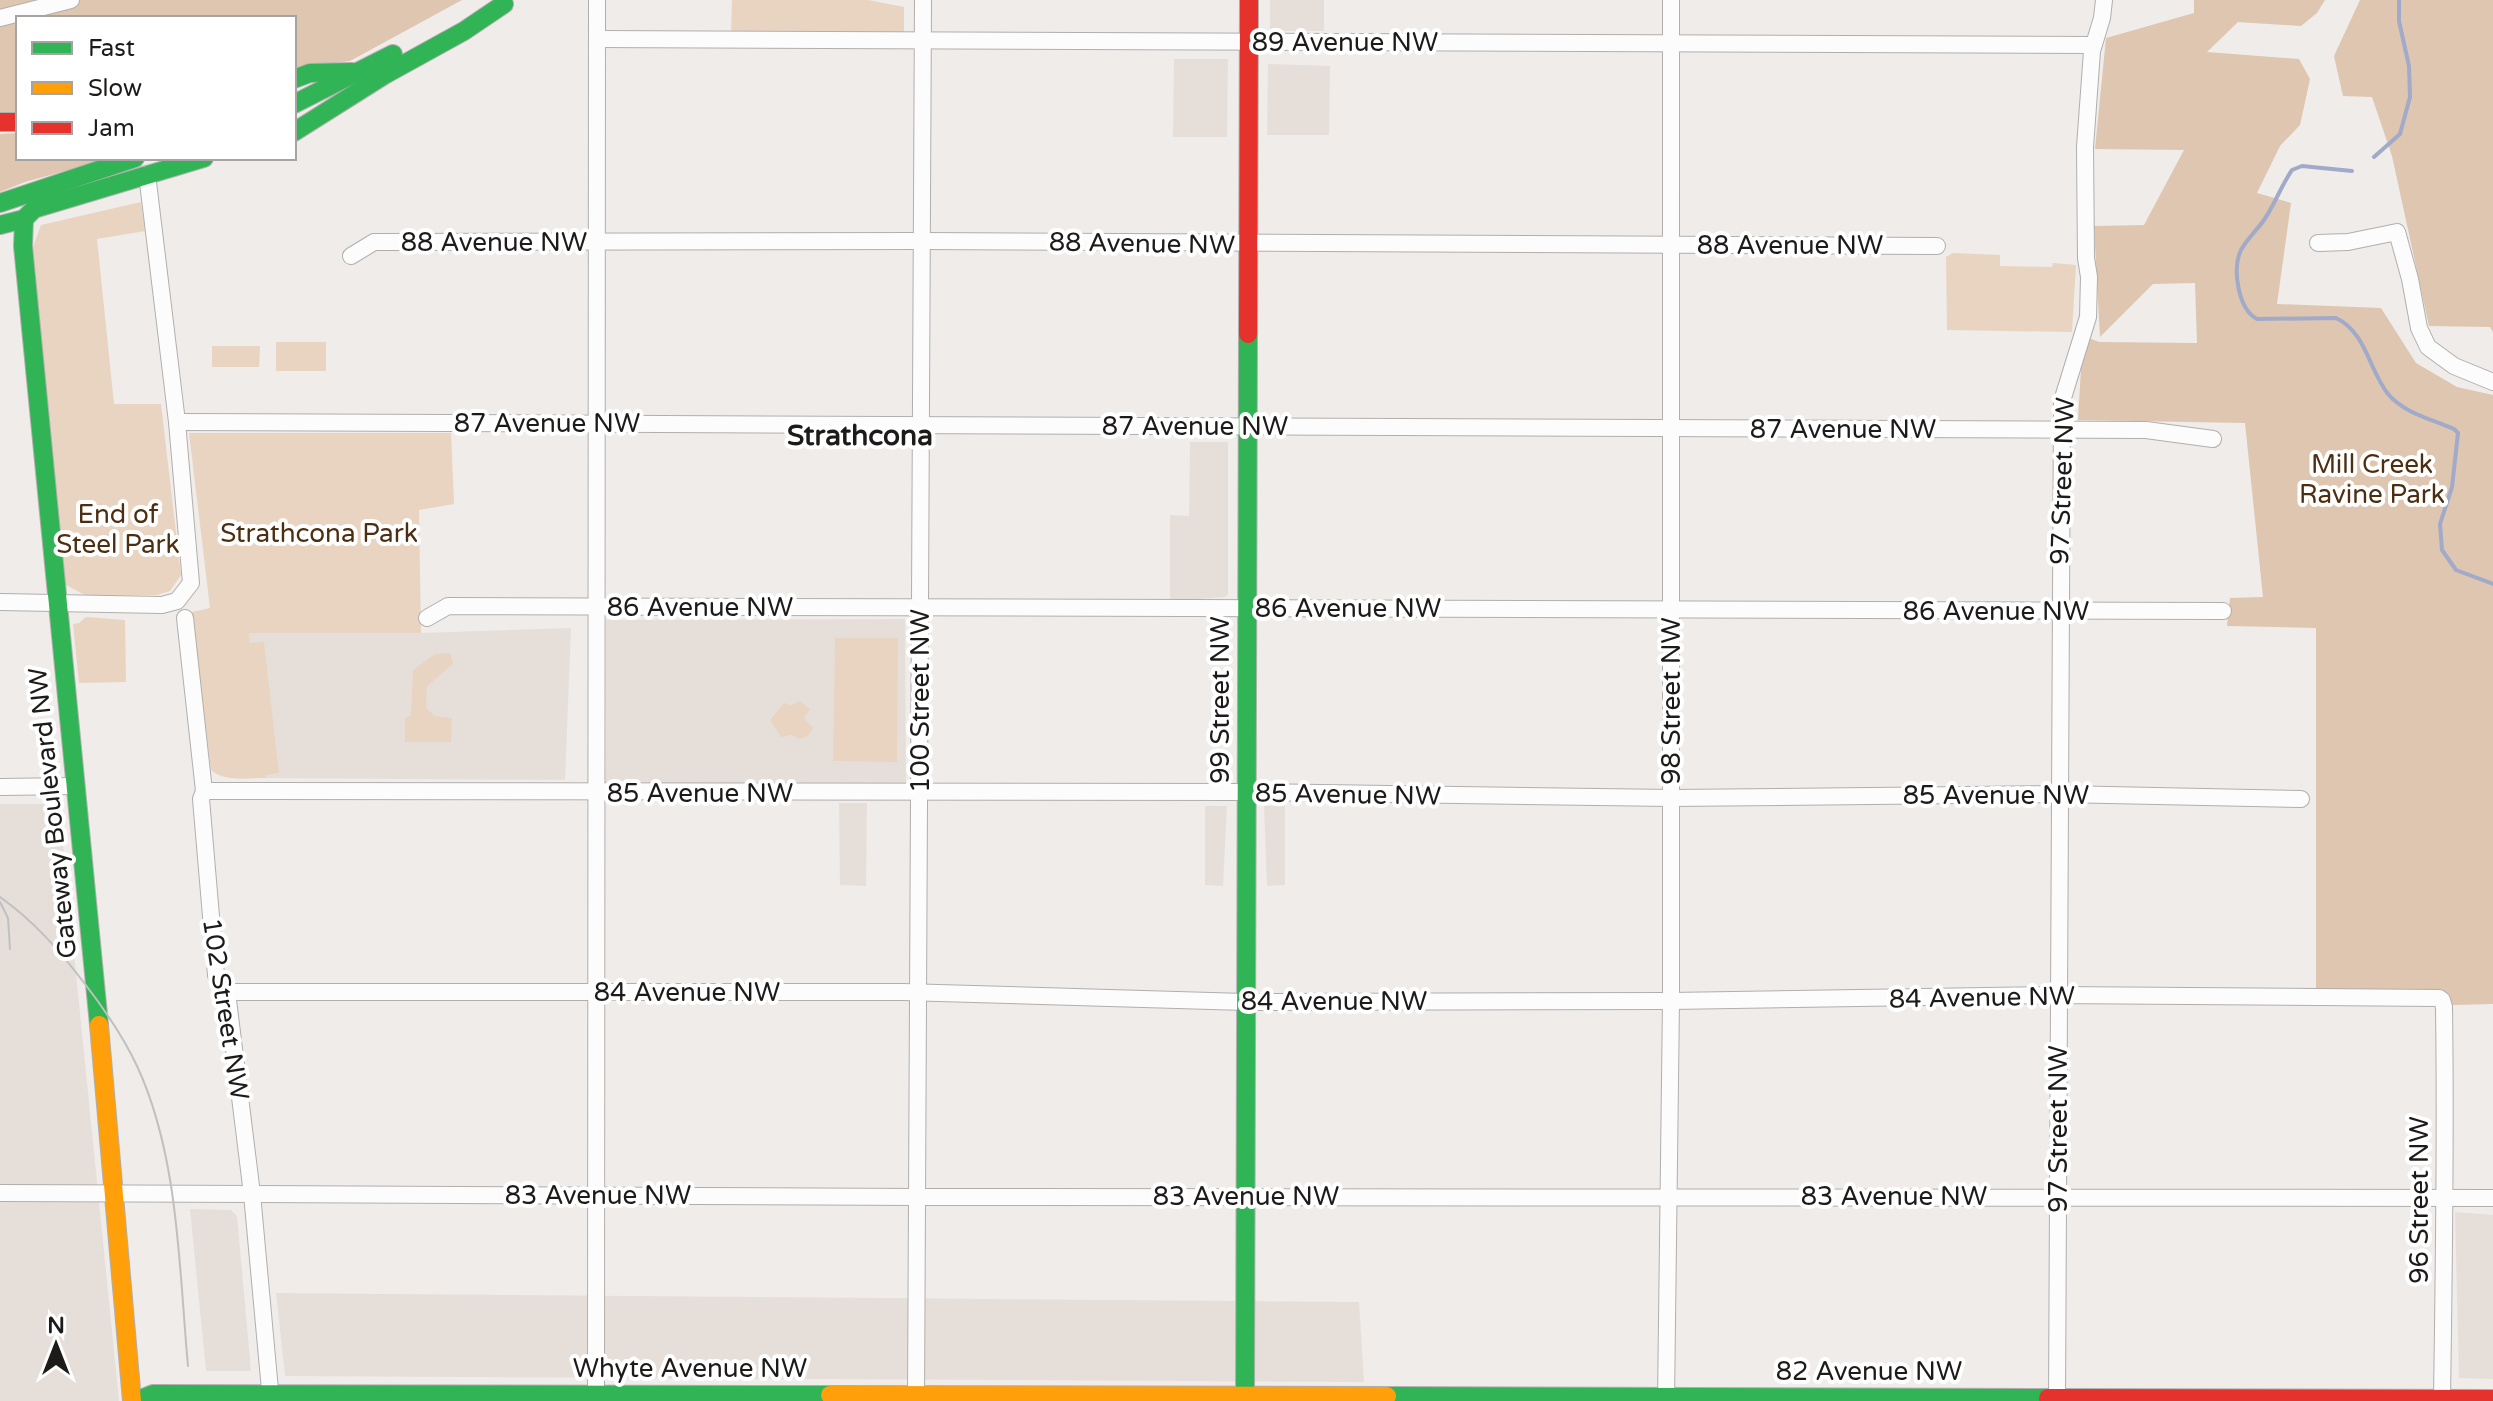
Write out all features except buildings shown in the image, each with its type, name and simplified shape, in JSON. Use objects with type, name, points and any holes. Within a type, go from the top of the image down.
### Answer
[{"type":"main road","name":"99 Street NW","points":[[1245,1399],[1249,0]]},
{"type":"main road","points":[[301,101],[455,20],[508,2]]},
{"type":"main road","points":[[296,131],[508,2]]},
{"type":"main road","points":[[296,79],[310,73],[365,69]]},
{"type":"main road","points":[[296,82],[302,86],[301,101],[305,111],[296,118]]},
{"type":"main road","points":[[0,203],[129,160]]},
{"type":"main road","points":[[0,225],[24,219],[34,209],[197,160]]},
{"type":"main road","points":[[0,216],[24,219]]},
{"type":"main road","name":"Gateway Boulevard NW","points":[[24,219],[23,246],[134,1401]]},
{"type":"main road","name":"Whyte Avenue NW","points":[[134,1401],[153,1394],[271,1398],[1245,1399]]},
{"type":"main road","name":"82 Avenue NW","points":[[1245,1399],[2493,1399]]},
{"type":"street","points":[[0,18],[71,0]]},
{"type":"street","points":[[596,1398],[597,0]]},
{"type":"street","name":"100 Street NW","points":[[916,1398],[923,0]]},
{"type":"street","name":"98 Street NW","points":[[1666,1399],[1671,1001],[1671,0]]},
{"type":"street","name":"97 Street NW","points":[[2057,1399],[2061,430],[2066,380],[2088,317],[2085,147],[2093,45],[2104,0]]},
{"type":"street","name":"89 Avenue NW","points":[[597,39],[2093,45]]},
{"type":"street","points":[[0,602],[170,604],[183,596],[192,575],[147,174]]},
{"type":"street","points":[[2318,243],[2356,241],[2397,232],[2422,338],[2442,359],[2493,382]]},
{"type":"street","name":"88 Avenue NW","points":[[351,256],[374,242],[922,241],[1937,246]]},
{"type":"street","name":"87 Avenue NW","points":[[177,422],[2061,430],[2158,431],[2213,439]]},
{"type":"street","name":"86 Avenue NW","points":[[427,618],[448,606],[2223,611]]},
{"type":"street","name":"102 Street NW","points":[[185,618],[204,791],[201,799],[216,975],[220,986],[227,992],[252,1194],[271,1398]]},
{"type":"street","points":[[0,787],[75,786]]},
{"type":"street","name":"85 Avenue NW","points":[[204,791],[1246,792],[1671,798],[2060,794],[2301,799]]},
{"type":"street","name":"84 Avenue NW","points":[[227,992],[919,992],[1245,1002],[1671,1001],[2057,995],[2434,997],[2442,1000]]},
{"type":"street","name":"96 Street NW","points":[[2442,1000],[2445,1086],[2442,1400]]},
{"type":"street","name":"83 Avenue NW","points":[[0,1193],[2493,1198]]},
{"type":"shaded area","points":[[1270,0],[1324,0],[1324,31],[1270,31]]},
{"type":"shaded area","points":[[1174,59],[1228,59],[1227,137],[1173,137]]},
{"type":"shaded area","points":[[1268,64],[1330,66],[1329,135],[1267,135]]},
{"type":"shaded area","points":[[1190,442],[1228,442],[1228,594],[1225,597],[1170,601],[1170,515],[1189,516]]},
{"type":"shaded area","points":[[905,619],[906,783],[606,783],[606,620]]},
{"type":"shaded area","points":[[571,628],[565,780],[266,778],[248,633],[421,633]]},
{"type":"shaded area","points":[[839,803],[867,803],[866,886],[840,885]]},
{"type":"shaded area","points":[[0,804],[59,804],[119,1401],[0,1401]]},
{"type":"shaded area","points":[[1205,806],[1227,806],[1223,886],[1205,885]]},
{"type":"shaded area","points":[[1264,806],[1285,806],[1285,885],[1267,886]]},
{"type":"shaded area","points":[[190,1209],[231,1210],[237,1216],[251,1371],[206,1371]]},
{"type":"shaded area","points":[[2455,1212],[2493,1215],[2493,1379],[2459,1378]]},
{"type":"shaded area","points":[[276,1293],[1359,1302],[1364,1382],[285,1376]]},
{"type":"green space","points":[[0,0],[462,0],[350,61],[296,68],[296,16],[16,16],[16,118],[0,117]]},
{"type":"green space","points":[[732,0],[868,0],[904,7],[904,33],[731,34]]},
{"type":"green space","name":"Mill Creek Ravine Park","points":[[2194,0],[2325,0],[2317,13],[2301,26],[2238,22],[2207,52],[2299,59],[2310,79],[2300,125],[2280,146],[2257,193],[2291,203],[2277,304],[2381,308],[2416,363],[2457,387],[2493,395],[2493,1004],[2453,1005],[2439,998],[2316,1000],[2316,628],[2227,626],[2230,598],[2263,597],[2245,423],[2078,420],[2083,336],[2099,342],[2197,343],[2195,283],[2153,284],[2100,337],[2094,226],[2144,225],[2184,150],[2095,149],[2106,38],[2194,13]]},
{"type":"green space","points":[[2360,0],[2493,0],[2493,332],[2490,327],[2429,326],[2392,156],[2372,97],[2343,96],[2334,56]]},
{"type":"green space","points":[[16,133],[16,160],[105,160],[0,192],[0,134]]},
{"type":"green space","name":"End of Steel Park","points":[[141,202],[145,231],[97,239],[114,404],[161,404],[181,575],[170,591],[157,595],[85,595],[64,584],[33,247],[41,225]]},
{"type":"green space","points":[[1953,253],[2000,255],[2000,266],[2076,265],[2072,332],[1947,330],[1946,257]]},
{"type":"green space","points":[[276,342],[326,342],[326,371],[276,371]]},
{"type":"green space","points":[[212,346],[260,346],[259,367],[212,367]]},
{"type":"green space","name":"Strathcona Park","points":[[189,433],[451,433],[454,504],[419,510],[421,633],[249,633],[250,643],[264,642],[279,773],[266,775],[266,778],[230,778],[211,770],[192,612],[210,608]]},
{"type":"green space","points":[[86,617],[125,620],[126,682],[79,683],[73,624]]},
{"type":"green space","points":[[835,638],[898,638],[897,762],[833,761]]},
{"type":"green space","points":[[450,653],[453,664],[427,686],[426,708],[435,716],[452,718],[451,742],[405,742],[405,718],[411,715],[413,670],[435,654]]},
{"type":"green space","points":[[800,701],[810,709],[804,718],[813,728],[808,736],[800,739],[791,735],[781,737],[770,720],[784,703],[791,705]]},
{"type":"waterway","points":[[2374,157],[2400,134],[2410,97],[2409,66],[2399,21],[2399,0]]},
{"type":"waterway","points":[[2352,171],[2302,166],[2292,170],[2268,214],[2241,250],[2237,267],[2241,298],[2250,314],[2257,319],[2336,318],[2346,324],[2361,342],[2394,401],[2458,433],[2452,487],[2440,524],[2442,550],[2456,570],[2493,584]]},
{"type":"tram line","points":[[0,897],[35,926],[66,960],[107,1013],[137,1066],[151,1101],[169,1175],[188,1366]]},
{"type":"tram line","points":[[0,902],[8,918],[10,949]]},
{"type":"traffic: fast","points":[[296,131],[504,4]]},
{"type":"traffic: fast","points":[[296,103],[393,54]]},
{"type":"traffic: fast","points":[[296,78],[310,73],[352,72]]},
{"type":"traffic: fast","points":[[0,203],[129,160]]},
{"type":"traffic: fast","points":[[0,225],[24,219],[34,209],[197,160]]},
{"type":"traffic: fast","points":[[24,219],[23,246],[99,1025]]},
{"type":"traffic: fast","points":[[1245,1401],[1248,334]]},
{"type":"traffic: fast","points":[[136,1401],[153,1394],[830,1395]]},
{"type":"traffic: fast","points":[[1387,1396],[2048,1398]]},
{"type":"traffic: slow","points":[[99,1025],[132,1401]]},
{"type":"traffic: slow","points":[[830,1395],[1387,1396]]},
{"type":"traffic: jam","points":[[1248,334],[1249,0]]},
{"type":"traffic: jam","points":[[0,122],[16,122]]},
{"type":"traffic: jam","points":[[2048,1398],[2493,1399]]},
{"type":"district","name":"Strathcona","points":[[860,435]]}]
